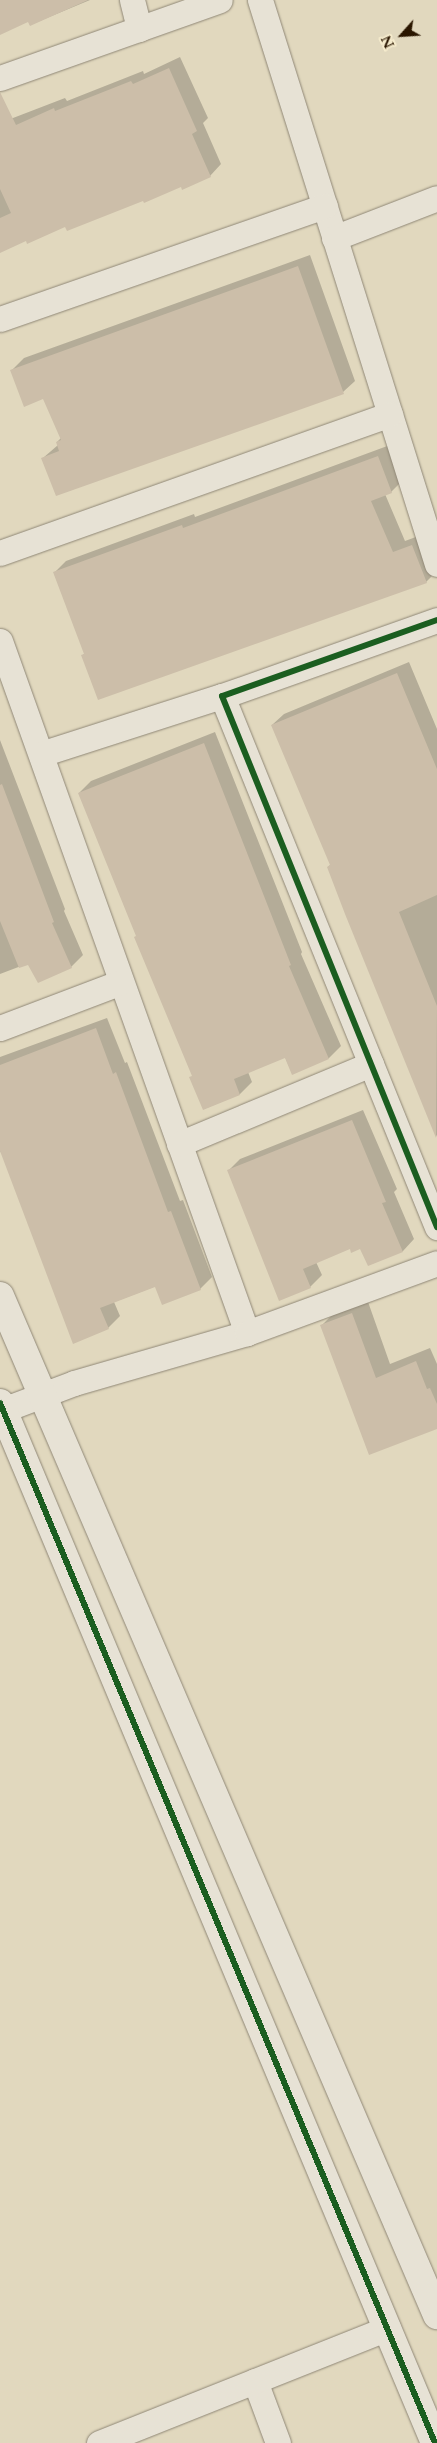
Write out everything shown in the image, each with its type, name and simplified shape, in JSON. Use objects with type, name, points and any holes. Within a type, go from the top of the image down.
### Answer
[{"type":"street","points":[[132,0],[139,29]]},
{"type":"street","points":[[0,78],[220,0]]},
{"type":"street","points":[[260,0],[437,564]]},
{"type":"street","points":[[334,238],[437,198]]},
{"type":"street","points":[[0,319],[325,206]]},
{"type":"street","points":[[0,553],[390,414]]},
{"type":"street","points":[[41,754],[222,696],[437,620]]},
{"type":"street","points":[[0,641],[247,1333]]},
{"type":"street","points":[[222,696],[437,1227]]},
{"type":"street","points":[[0,1028],[121,982]]},
{"type":"street","points":[[179,1144],[371,1064]]},
{"type":"street","points":[[435,2443],[1,1408],[42,1393],[247,1333],[437,1262]]},
{"type":"street","points":[[0,1296],[436,2311]]},
{"type":"street","points":[[99,2443],[388,2328]]},
{"type":"street","points":[[255,2381],[278,2443]]},
{"type":"building","points":[[0,0],[88,0],[30,26],[28,22],[0,35]]},
{"type":"building","points":[[169,68],[197,131],[192,134],[211,177],[182,190],[181,187],[144,203],[143,201],[67,231],[65,227],[27,244],[26,241],[0,253],[0,218],[11,213],[0,189],[0,92],[16,125],[54,108],[55,111],[131,81],[133,84]]},
{"type":"building","points":[[298,266],[344,394],[56,496],[41,458],[59,451],[56,442],[61,440],[43,399],[24,407],[10,370]]},
{"type":"building","points":[[378,456],[392,493],[371,501],[393,552],[412,545],[427,583],[98,700],[81,655],[84,654],[53,572],[182,525],[183,528]]},
{"type":"building","points":[[397,673],[437,769],[437,895],[399,912],[437,1006],[436,1138],[345,914],[327,867],[330,865],[271,725]]},
{"type":"building","points":[[204,743],[291,965],[289,966],[329,1059],[292,1075],[285,1058],[234,1079],[240,1095],[203,1110],[189,1077],[192,1076],[134,937],[136,936],[78,793]]},
{"type":"building","points":[[2,784],[54,922],[52,923],[72,968],[38,983],[28,965],[19,968],[0,921],[0,785]]},
{"type":"building","points":[[96,1028],[113,1074],[116,1072],[168,1212],[171,1211],[201,1290],[162,1305],[155,1287],[100,1308],[109,1329],[73,1344],[0,1151],[0,1065]]},
{"type":"building","points":[[352,1120],[386,1202],[382,1203],[403,1252],[368,1266],[360,1249],[351,1253],[350,1249],[303,1269],[311,1288],[279,1301],[227,1170]]},
{"type":"building","points":[[352,1313],[376,1378],[416,1361],[427,1389],[430,1388],[437,1404],[437,1429],[369,1455],[320,1325]]},
{"type":"cycle path","points":[[437,620],[222,696],[437,1227]]},
{"type":"cycle path","points":[[0,1403],[435,2443]]}]
